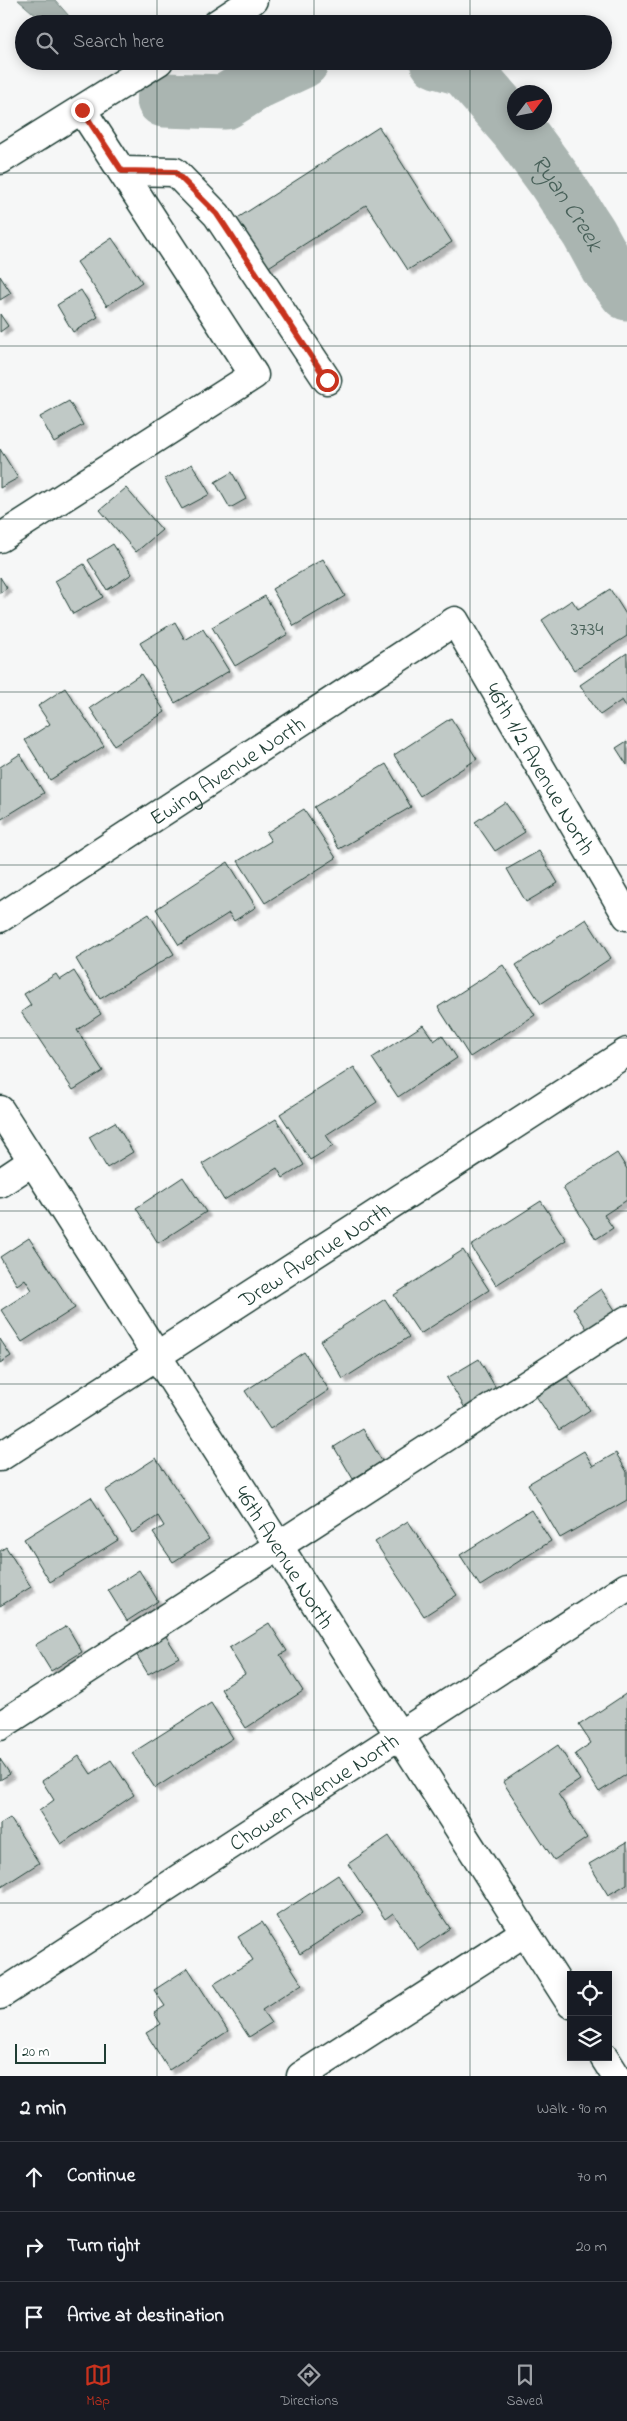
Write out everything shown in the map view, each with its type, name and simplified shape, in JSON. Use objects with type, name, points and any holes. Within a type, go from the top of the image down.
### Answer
[{"type":"street","points":[[230,15],[253,0]]},
{"type":"street","points":[[0,160],[145,70]]},
{"type":"street","points":[[0,538],[254,375],[82,110]]},
{"type":"street","points":[[122,171],[175,172],[217,214],[327,380]]},
{"type":"street","name":"46th 1/2 Avenue North","points":[[455,621],[627,916]]},
{"type":"street","name":"Ewing Avenue North","points":[[0,918],[455,621]]},
{"type":"street","name":"Drew Avenue North","points":[[0,1457],[158,1357],[627,1052]]},
{"type":"street","name":"46th Avenue North","points":[[0,1110],[567,1998]]},
{"type":"street","points":[[0,1183],[33,1161]]},
{"type":"street","points":[[0,1726],[627,1320]]},
{"type":"street","name":"Chowen Avenue North","points":[[0,1995],[627,1587]]},
{"type":"street","points":[[301,2076],[525,1932]]},
{"type":"street","points":[[607,2061],[616,2076]]},
{"type":"shaded area","points":[[18,0],[55,0],[68,15],[36,15]]},
{"type":"building","points":[[379,127],[452,242],[408,270],[366,205],[267,268],[236,219]]},
{"type":"building","points":[[112,238],[142,282],[107,306],[77,262]]},
{"type":"building","points":[[0,276],[11,293],[0,300]]},
{"type":"building","points":[[81,290],[98,317],[73,332],[57,305]]},
{"type":"building","points":[[0,314],[8,326],[0,332]]},
{"type":"building","points":[[69,401],[83,425],[54,442],[40,417]]},
{"type":"building","points":[[0,449],[18,478],[0,488]]},
{"type":"building","points":[[192,464],[210,494],[182,509],[165,479]]},
{"type":"building","points":[[232,472],[246,499],[230,508],[215,482]]},
{"type":"building","points":[[126,488],[162,530],[136,552],[100,510]]},
{"type":"building","points":[[113,544],[132,574],[107,590],[88,560]]},
{"type":"building","points":[[323,559],[345,596],[294,626],[272,589]]},
{"type":"building","points":[[84,564],[103,597],[73,614],[55,581]]},
{"type":"building","points":[[0,577],[7,588],[0,593]]},
{"type":"building","points":[[610,589],[627,616],[627,636],[574,670],[542,620],[572,600],[578,609]]},
{"type":"building","points":[[265,596],[288,634],[235,666],[212,627]]},
{"type":"building","points":[[175,622],[185,640],[203,629],[229,671],[175,703],[140,643]]},
{"type":"building","points":[[627,653],[627,708],[622,700],[600,715],[580,685]]},
{"type":"building","points":[[141,674],[165,712],[114,745],[90,708]]},
{"type":"building","points":[[65,688],[104,746],[50,780],[25,740],[50,724],[38,706]]},
{"type":"building","points":[[451,718],[477,759],[420,796],[394,755]]},
{"type":"building","points":[[627,741],[627,765],[616,748]]},
{"type":"building","points":[[20,754],[44,793],[0,820],[0,767]]},
{"type":"building","points":[[386,764],[411,807],[339,849],[314,807]]},
{"type":"building","points":[[505,802],[525,832],[495,851],[475,822]]},
{"type":"building","points":[[304,809],[336,858],[265,903],[238,861],[271,841],[266,833]]},
{"type":"building","points":[[539,851],[558,883],[526,902],[507,869]]},
{"type":"building","points":[[228,862],[256,907],[234,921],[229,913],[179,945],[156,909]]},
{"type":"building","points":[[149,914],[174,954],[100,999],[76,959]]},
{"type":"building","points":[[586,919],[611,958],[541,1004],[516,965]]},
{"type":"building","points":[[503,965],[535,1015],[470,1057],[438,1007]]},
{"type":"building","points":[[74,971],[101,1014],[77,1030],[103,1071],[73,1090],[21,1012],[31,1005],[24,994],[56,974],[60,980]]},
{"type":"building","points":[[423,1025],[434,1041],[442,1035],[457,1058],[398,1097],[372,1058]]},
{"type":"building","points":[[354,1067],[377,1102],[326,1135],[333,1146],[310,1160],[280,1114]]},
{"type":"building","points":[[276,1119],[304,1165],[283,1178],[277,1168],[224,1200],[202,1164]]},
{"type":"building","points":[[115,1122],[133,1152],[107,1168],[89,1137]]},
{"type":"building","points":[[617,1153],[627,1169],[627,1200],[604,1215],[613,1228],[596,1239],[563,1188]]},
{"type":"building","points":[[183,1177],[206,1212],[158,1243],[136,1208]]},
{"type":"building","points":[[541,1201],[566,1240],[496,1285],[471,1246]]},
{"type":"building","points":[[29,1238],[75,1308],[22,1342],[1,1310],[32,1290],[25,1279],[17,1285],[0,1257]]},
{"type":"building","points":[[463,1250],[489,1290],[420,1334],[394,1295]]},
{"type":"building","points":[[601,1289],[617,1313],[589,1332],[573,1308]]},
{"type":"building","points":[[385,1299],[409,1337],[343,1379],[320,1341]]},
{"type":"building","points":[[0,1339],[11,1356],[0,1363]]},
{"type":"building","points":[[304,1352],[329,1390],[270,1429],[245,1391]]},
{"type":"building","points":[[479,1359],[497,1390],[465,1408],[447,1378]]},
{"type":"building","points":[[564,1372],[590,1410],[559,1430],[534,1393]]},
{"type":"building","points":[[363,1429],[382,1461],[353,1479],[334,1447]]},
{"type":"building","points":[[584,1451],[593,1466],[616,1453],[627,1472],[627,1500],[560,1538],[528,1484]]},
{"type":"building","points":[[156,1458],[209,1539],[173,1562],[153,1533],[164,1526],[158,1516],[132,1533],[105,1491]]},
{"type":"building","points":[[91,1497],[118,1540],[50,1582],[24,1539]]},
{"type":"building","points":[[531,1510],[551,1541],[480,1586],[460,1555]]},
{"type":"building","points":[[408,1521],[457,1595],[424,1616],[375,1542]]},
{"type":"building","points":[[6,1547],[31,1587],[0,1606],[0,1551]]},
{"type":"building","points":[[139,1570],[158,1601],[127,1621],[108,1590]]},
{"type":"building","points":[[269,1623],[287,1651],[280,1655],[303,1691],[246,1728],[221,1689],[245,1674],[229,1648]]},
{"type":"building","points":[[67,1626],[82,1652],[51,1671],[35,1645]]},
{"type":"building","points":[[162,1630],[179,1657],[148,1674],[132,1647]]},
{"type":"building","points":[[627,1693],[627,1774],[599,1792],[575,1754],[591,1743],[579,1725]]},
{"type":"building","points":[[211,1703],[233,1738],[155,1788],[132,1753]]},
{"type":"building","points":[[558,1745],[580,1780],[558,1794],[587,1838],[554,1860],[503,1782]]},
{"type":"building","points":[[79,1756],[91,1774],[111,1760],[134,1795],[61,1844],[39,1811],[54,1800],[42,1781]]},
{"type":"building","points":[[0,1759],[10,1774],[0,1780]]},
{"type":"building","points":[[10,1818],[39,1863],[0,1888],[0,1824]]},
{"type":"building","points":[[389,1836],[450,1928],[418,1950],[393,1913],[385,1919],[348,1864]]},
{"type":"building","points":[[627,1842],[627,1884],[608,1895],[589,1864]]},
{"type":"building","points":[[338,1875],[363,1913],[300,1954],[276,1916]]},
{"type":"building","points":[[262,1922],[302,1984],[262,2010],[271,2023],[249,2037],[214,1984],[253,1960],[238,1937]]},
{"type":"building","points":[[188,1968],[228,2031],[169,2070],[146,2033],[161,2024],[154,2013],[165,2006],[154,1990]]},
{"type":"waterway","name":"Ryan Creek","points":[[164,100],[225,102],[259,81],[283,70]]},
{"type":"waterway","name":"Ryan Creek","points":[[466,70],[517,129],[553,178],[589,233],[607,266],[627,293]]},
{"type":"route","points":[[82,110],[122,171],[175,172],[217,214],[327,380]]}]
